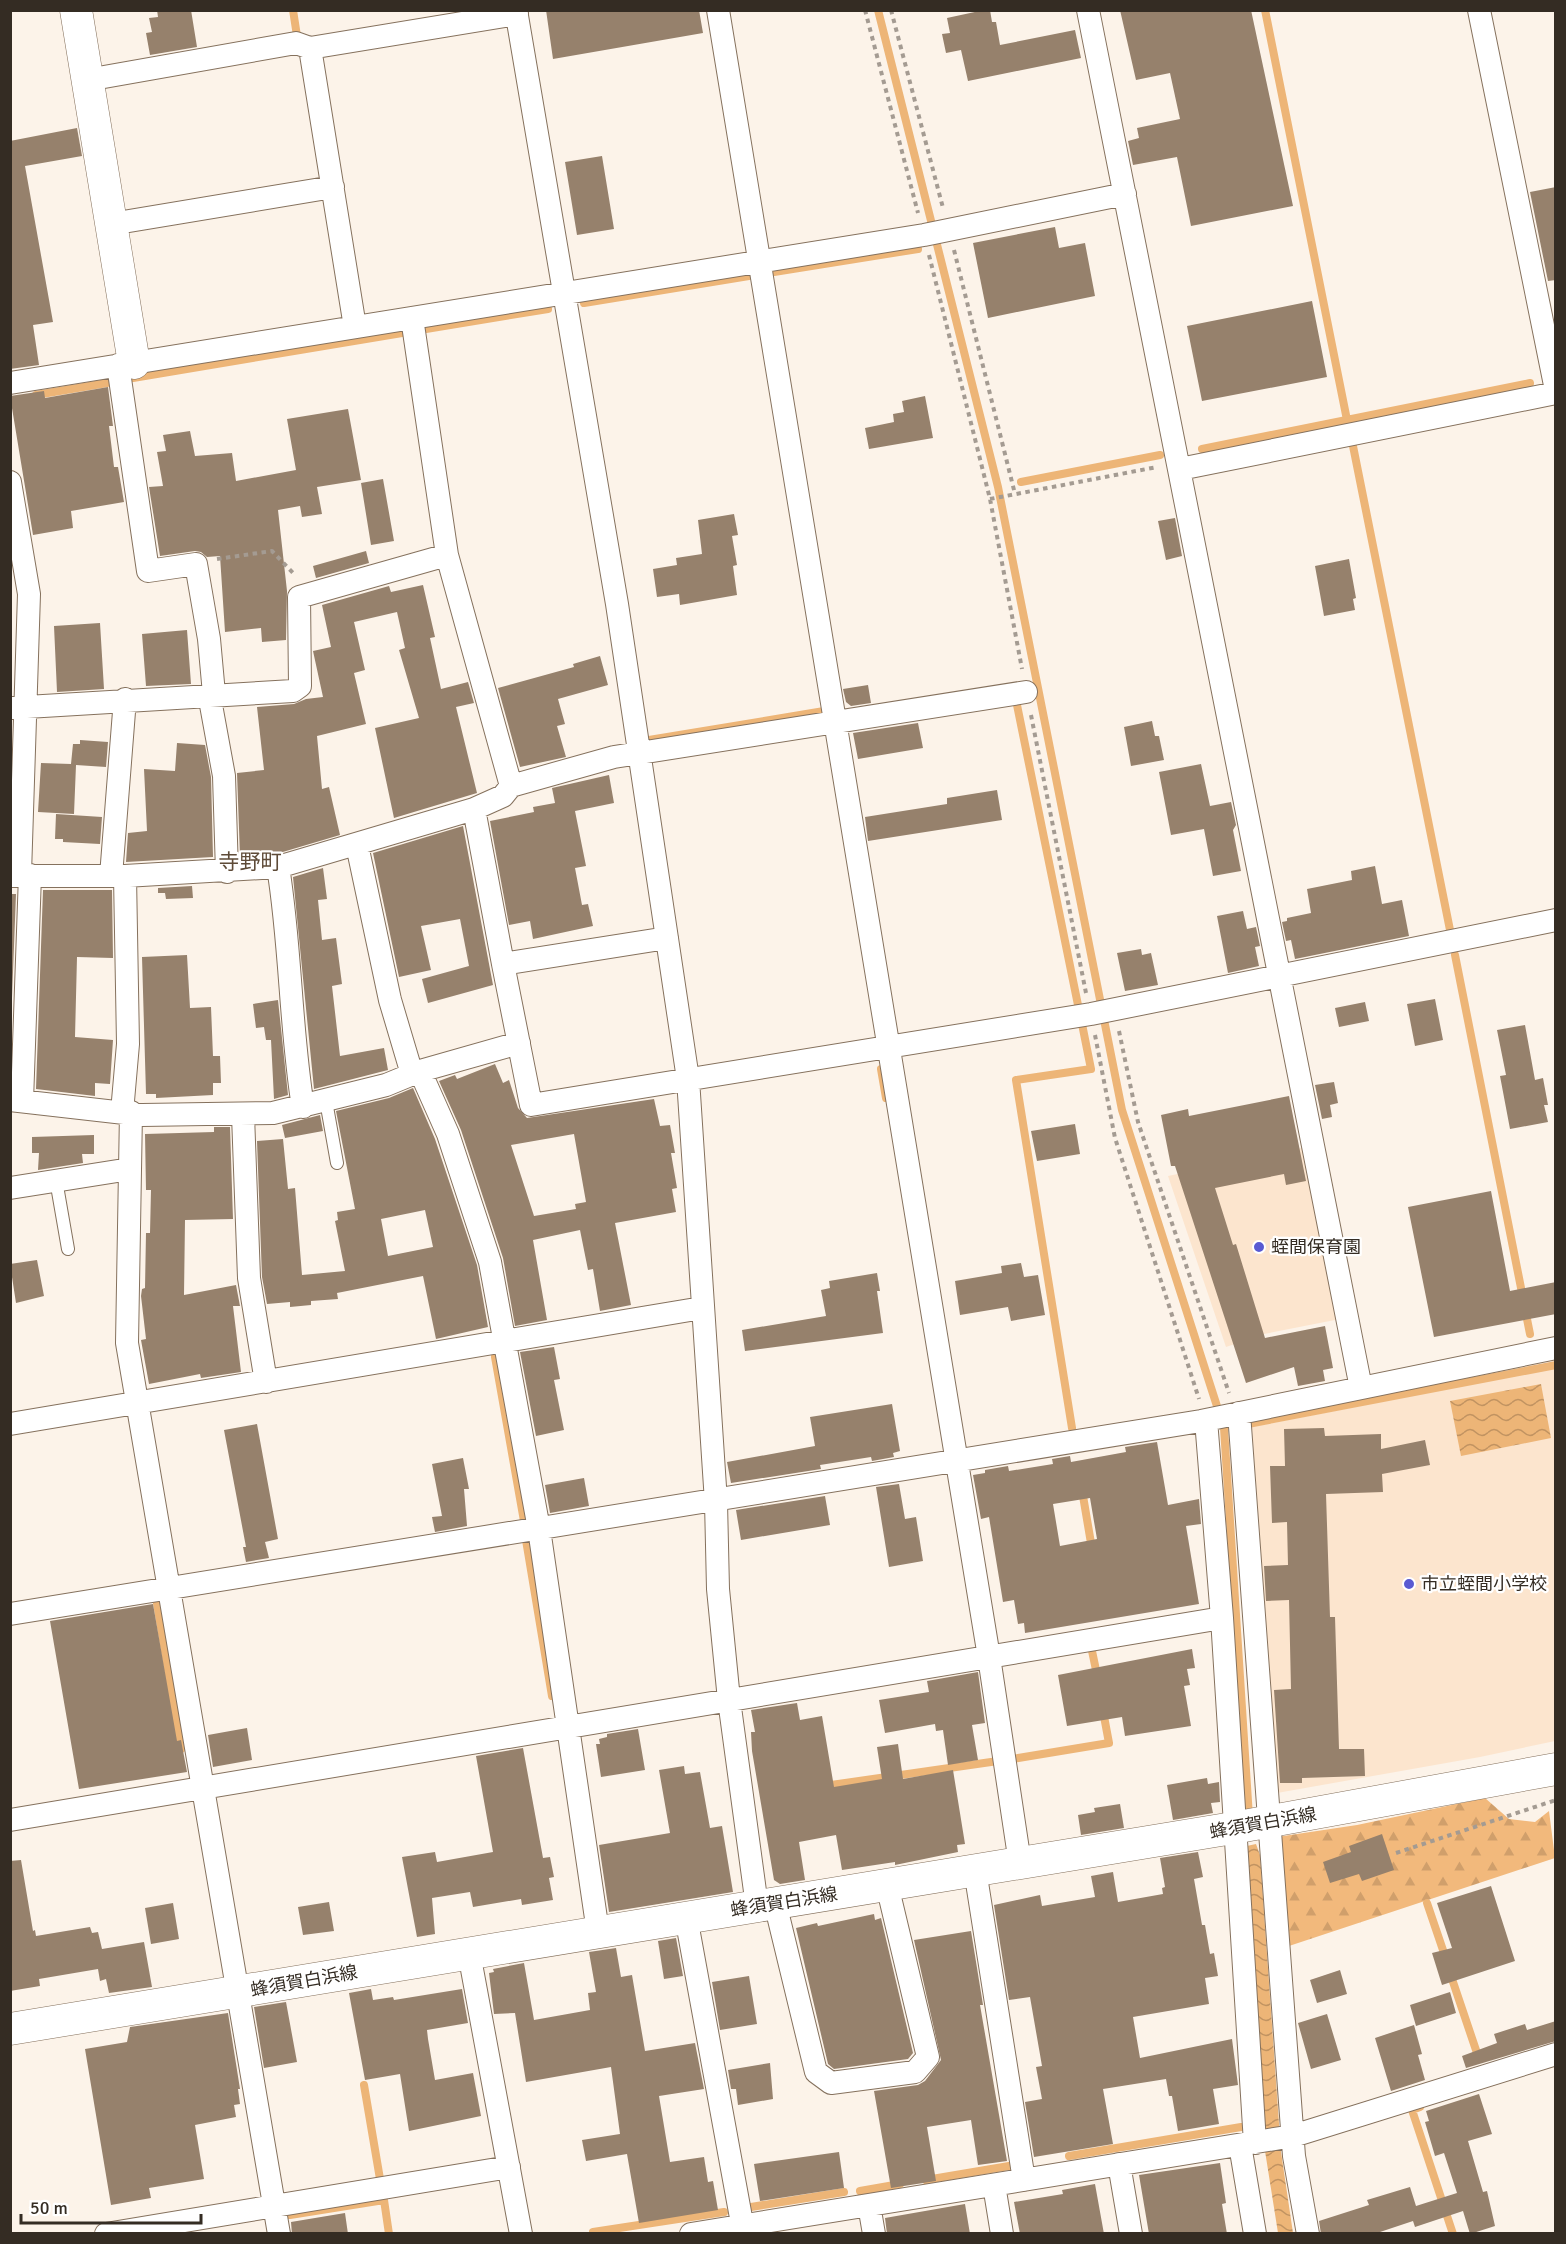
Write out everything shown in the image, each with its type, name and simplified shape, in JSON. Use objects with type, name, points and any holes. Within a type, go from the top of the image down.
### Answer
[{"type":"main road","points":[[76,10],[111,224],[126,364]]},
{"type":"main road","name":"蜂須賀白浜線","points":[[10,2029],[1233,1828],[1555,1771]]},
{"type":"street","points":[[718,10],[989,1657],[1020,1863]]},
{"type":"street","points":[[1088,10],[1281,974],[1361,1388]]},
{"type":"street","points":[[1179,466],[1556,392],[1479,10]]},
{"type":"street","points":[[87,80],[296,44],[310,48],[517,12],[640,753],[688,1079],[716,1502],[718,1589],[729,1700],[766,1905],[816,2072],[831,2083],[915,2072],[928,2057],[887,1885]]},
{"type":"street","points":[[310,48],[355,327]]},
{"type":"street","points":[[111,224],[333,187]]},
{"type":"street","points":[[10,383],[936,232],[1125,194]]},
{"type":"street","points":[[412,318],[447,555],[511,786]]},
{"type":"street","points":[[126,364],[148,571],[196,564],[209,639],[212,694],[224,776],[226,872]]},
{"type":"street","points":[[10,482],[29,594],[18,706],[20,875],[16,1101],[126,1112],[243,1115],[303,1107],[386,1085],[416,1072],[519,1043]]},
{"type":"street","points":[[18,706],[293,691],[300,686],[299,597],[447,555]]},
{"type":"street","points":[[20,875],[118,876],[226,872],[278,867],[474,809],[503,796],[511,786],[614,757],[836,724],[1026,692]]},
{"type":"street","points":[[125,699],[118,876],[128,1044],[126,1112],[130,1169],[128,1343],[279,2234]]},
{"type":"street","points":[[474,809],[531,1106],[1118,1009],[1281,974],[1556,920]]},
{"type":"street","points":[[357,845],[390,1000],[416,1072],[448,1134],[479,1222],[490,1262],[539,1529],[598,1932]]},
{"type":"street","points":[[278,867],[284,905],[297,1072],[303,1107]]},
{"type":"street","points":[[503,964],[667,938]]},
{"type":"street","points":[[243,1115],[249,1278],[266,1382]]},
{"type":"street","points":[[10,1188],[130,1169]]},
{"type":"street","points":[[10,1424],[505,1343],[702,1308]]},
{"type":"street","points":[[10,1614],[716,1502],[1222,1416],[1556,1348]]},
{"type":"street","points":[[1222,1416],[1222,1618],[1255,2234]]},
{"type":"street","points":[[1222,1416],[1268,1822],[1289,2137],[1308,2234]]},
{"type":"street","points":[[10,1820],[202,1790],[1222,1618]]},
{"type":"street","points":[[975,1870],[1024,2180]]},
{"type":"street","points":[[686,1917],[743,2229]]},
{"type":"street","points":[[469,1953],[521,2234]]},
{"type":"street","points":[[691,2234],[743,2229],[869,2205],[1289,2137],[1556,2054]]},
{"type":"street","points":[[1119,2164],[1131,2234]]},
{"type":"street","points":[[106,2234],[508,2167]]},
{"type":"street","points":[[994,2185],[1002,2234]]},
{"type":"street","points":[[869,2205],[874,2234]]},
{"type":"lane","points":[[326,1101],[337,1163]]},
{"type":"lane","points":[[56,1180],[68,1249]]},
{"type":"path","points":[[992,499],[1179,466]]},
{"type":"path","points":[[196,564],[272,551],[295,575],[299,597]]},
{"type":"path","points":[[1118,1009],[1118,1026],[1138,1122],[1226,1386],[1222,1416]]},
{"type":"path","points":[[1396,1853],[1556,1800]]},
{"type":"shaded area","name":"蛭間保育園","points":[[1306,1147],[1340,1319],[1264,1334],[1226,1347],[1168,1176]]},
{"type":"shaded area","name":"市立蛭間小学校","points":[[1555,1368],[1555,1741],[1480,1757],[1277,1793],[1252,1427]]},
{"type":"green space","points":[[1485,1798],[1509,1819],[1535,1822],[1549,1811],[1555,1858],[1286,1947],[1277,1837],[1357,1825]]},
{"type":"water","points":[[1541,1384],[1551,1438],[1461,1456],[1450,1401]]},
{"type":"water","points":[[1256,1844],[1260,1855],[1281,2152],[1293,2233],[1278,2233],[1262,2132],[1242,1847]]},
{"type":"building","points":[[157,10],[191,10],[197,47],[150,55],[146,33],[152,32],[149,18],[158,17]]},
{"type":"building","points":[[546,10],[699,10],[703,33],[553,59]]},
{"type":"building","points":[[990,10],[992,22],[996,22],[1000,45],[1075,30],[1081,58],[968,81],[961,50],[946,53],[942,34],[950,33],[947,18]]},
{"type":"building","points":[[1120,10],[1251,10],[1293,206],[1191,226],[1177,157],[1133,165],[1128,141],[1139,138],[1137,128],[1180,119],[1170,73],[1136,80]]},
{"type":"building","points":[[77,128],[82,156],[25,166],[53,322],[33,325],[39,365],[10,369],[10,141]]},
{"type":"building","points":[[602,156],[614,229],[577,235],[565,162]]},
{"type":"building","points":[[1556,187],[1556,280],[1548,281],[1530,192]]},
{"type":"building","points":[[1055,227],[1059,248],[1085,243],[1095,296],[988,318],[973,243]]},
{"type":"building","points":[[1312,301],[1327,377],[1202,401],[1187,326]]},
{"type":"building","points":[[108,387],[113,426],[109,426],[114,467],[118,467],[124,502],[71,511],[73,528],[33,535],[10,396],[44,391],[45,398]]},
{"type":"building","points":[[925,396],[933,438],[869,449],[865,428],[894,422],[893,414],[904,412],[902,401]]},
{"type":"building","points":[[348,409],[361,480],[317,487],[322,514],[302,517],[300,506],[278,510],[287,591],[286,640],[262,642],[261,628],[225,632],[220,556],[207,557],[195,551],[160,556],[149,487],[163,486],[157,452],[166,451],[163,435],[190,431],[195,456],[232,453],[236,481],[296,470],[287,419]]},
{"type":"building","points":[[383,479],[394,541],[371,545],[361,483]]},
{"type":"building","points":[[734,514],[738,535],[732,536],[737,565],[733,566],[737,595],[680,605],[679,594],[657,597],[653,569],[677,565],[676,558],[702,554],[698,520]]},
{"type":"building","points":[[1175,518],[1182,556],[1166,560],[1158,521]]},
{"type":"building","points":[[366,551],[369,563],[316,578],[313,566]]},
{"type":"building","points":[[1349,559],[1356,598],[1353,599],[1355,610],[1324,616],[1315,566]]},
{"type":"building","points":[[423,585],[435,637],[430,638],[441,689],[468,682],[474,703],[456,707],[477,793],[394,818],[375,728],[419,718],[399,650],[405,648],[397,612],[354,622],[365,670],[354,673],[366,724],[317,736],[322,789],[329,787],[340,835],[276,854],[240,856],[237,773],[264,770],[257,707],[294,704],[306,699],[323,697],[313,651],[331,647],[322,605],[389,586],[391,592]]},
{"type":"building","points":[[100,623],[104,689],[57,692],[54,626]]},
{"type":"building","points":[[187,630],[191,684],[146,686],[142,634]]},
{"type":"building","points":[[600,656],[608,685],[558,699],[565,724],[557,726],[566,757],[520,767],[498,688],[574,667],[573,664]]},
{"type":"building","points":[[868,685],[871,703],[851,706],[846,702],[843,689]]},
{"type":"building","points":[[1152,721],[1155,736],[1159,736],[1164,760],[1131,766],[1124,727]]},
{"type":"building","points":[[918,723],[923,748],[858,759],[853,733]]},
{"type":"building","points":[[80,740],[108,742],[106,767],[76,765],[74,814],[38,812],[41,763],[71,764],[73,744],[80,744]]},
{"type":"building","points":[[177,743],[205,745],[211,777],[213,857],[126,862],[128,833],[147,831],[144,769],[175,771]]},
{"type":"building","points":[[1201,764],[1210,806],[1231,802],[1236,825],[1233,830],[1241,871],[1213,876],[1204,829],[1171,835],[1159,772]]},
{"type":"building","points":[[609,775],[614,803],[575,811],[586,866],[575,868],[582,905],[588,904],[593,926],[533,939],[530,921],[509,925],[490,821],[534,812],[533,807],[555,803],[552,788]]},
{"type":"building","points":[[997,790],[1002,820],[868,841],[865,817],[947,804],[947,798]]},
{"type":"building","points":[[56,814],[102,817],[100,844],[63,842],[63,839],[55,839]]},
{"type":"building","points":[[463,826],[493,985],[428,1003],[422,979],[469,966],[460,919],[421,926],[431,970],[399,977],[373,853]]},
{"type":"building","points":[[1375,866],[1382,904],[1402,900],[1409,936],[1295,959],[1291,940],[1286,941],[1282,922],[1287,921],[1287,918],[1311,913],[1307,889],[1352,880],[1351,871]]},
{"type":"building","points":[[323,868],[327,899],[318,900],[322,940],[336,938],[342,984],[332,986],[340,1056],[384,1048],[388,1070],[314,1089],[293,877]]},
{"type":"building","points":[[192,886],[193,898],[166,899],[165,893],[158,893],[158,888]]},
{"type":"building","points":[[43,890],[112,890],[113,958],[77,957],[75,1037],[113,1040],[110,1084],[95,1083],[95,1096],[36,1089]]},
{"type":"building","points":[[10,894],[16,894],[12,998],[10,998]]},
{"type":"building","points":[[1243,911],[1247,929],[1256,927],[1260,946],[1255,947],[1259,966],[1228,973],[1217,916]]},
{"type":"building","points":[[1141,949],[1142,955],[1151,953],[1158,985],[1125,991],[1117,953]]},
{"type":"building","points":[[187,955],[190,1008],[211,1007],[213,1056],[220,1056],[221,1083],[213,1083],[213,1095],[156,1098],[156,1094],[146,1094],[142,957]]},
{"type":"building","points":[[1435,999],[1443,1040],[1415,1046],[1407,1004]]},
{"type":"building","points":[[278,1000],[288,1095],[274,1099],[271,1040],[266,1040],[264,1027],[256,1028],[253,1004]]},
{"type":"building","points":[[1365,1002],[1369,1021],[1339,1027],[1335,1008]]},
{"type":"building","points":[[1525,1025],[1535,1080],[1543,1078],[1548,1105],[1544,1105],[1548,1122],[1510,1129],[1500,1076],[1506,1075],[1497,1030]]},
{"type":"building","points":[[495,1064],[503,1083],[509,1080],[518,1108],[527,1118],[654,1099],[660,1126],[670,1125],[675,1153],[671,1153],[677,1188],[672,1189],[676,1212],[615,1223],[631,1305],[600,1311],[593,1269],[588,1270],[580,1230],[533,1240],[547,1320],[515,1326],[503,1258],[461,1130],[439,1081],[455,1075],[457,1079]],"holes":[[[574,1134],[586,1202],[575,1204],[576,1209],[534,1216],[511,1145]]]},
{"type":"building","points":[[1334,1082],[1338,1103],[1330,1105],[1332,1117],[1322,1119],[1315,1085]]},
{"type":"building","points":[[413,1088],[435,1139],[477,1265],[488,1327],[436,1339],[423,1276],[337,1293],[338,1299],[311,1301],[311,1305],[290,1307],[290,1302],[267,1304],[262,1277],[257,1141],[283,1139],[288,1189],[295,1188],[302,1275],[345,1271],[335,1221],[338,1220],[337,1212],[355,1209],[336,1111],[389,1098]],"holes":[[[425,1210],[433,1247],[388,1256],[381,1219]]]},
{"type":"building","points":[[1289,1096],[1306,1181],[1286,1185],[1284,1174],[1215,1188],[1233,1245],[1236,1244],[1265,1338],[1325,1326],[1333,1368],[1323,1370],[1325,1381],[1298,1386],[1294,1367],[1246,1383],[1175,1166],[1171,1166],[1161,1115],[1188,1109],[1189,1116]]},
{"type":"building","points":[[320,1115],[323,1131],[285,1138],[282,1125]]},
{"type":"building","points":[[1075,1124],[1080,1154],[1037,1161],[1031,1131]]},
{"type":"building","points":[[214,1127],[230,1127],[233,1219],[185,1220],[184,1295],[236,1285],[240,1306],[233,1306],[241,1372],[201,1378],[200,1374],[149,1384],[141,1340],[146,1339],[141,1296],[142,1289],[145,1288],[146,1233],[150,1233],[151,1190],[146,1190],[145,1134],[214,1132]]},
{"type":"building","points":[[94,1135],[94,1154],[82,1154],[83,1163],[38,1170],[39,1153],[32,1153],[32,1137]]},
{"type":"building","points":[[1491,1191],[1510,1291],[1556,1282],[1556,1314],[1434,1337],[1408,1207]]},
{"type":"building","points":[[37,1260],[44,1296],[16,1303],[10,1264]]},
{"type":"building","points":[[1021,1263],[1024,1277],[1038,1275],[1045,1315],[1011,1321],[1008,1307],[960,1315],[955,1281],[1002,1273],[1001,1266]]},
{"type":"building","points":[[877,1273],[883,1333],[745,1351],[742,1330],[826,1316],[821,1290],[830,1288],[829,1281]]},
{"type":"building","points":[[554,1347],[560,1379],[554,1380],[564,1430],[536,1436],[520,1352]]},
{"type":"building","points":[[892,1404],[900,1451],[893,1453],[894,1457],[872,1461],[871,1457],[820,1465],[821,1469],[731,1483],[727,1462],[815,1446],[810,1417]]},
{"type":"building","points":[[257,1424],[278,1539],[265,1542],[269,1558],[246,1562],[243,1547],[246,1547],[224,1430]]},
{"type":"building","points":[[1324,1428],[1325,1436],[1381,1434],[1381,1449],[1425,1440],[1430,1465],[1382,1474],[1383,1492],[1326,1494],[1330,1617],[1335,1617],[1339,1749],[1364,1749],[1365,1776],[1302,1778],[1302,1783],[1280,1783],[1274,1690],[1291,1689],[1289,1600],[1266,1601],[1264,1566],[1288,1565],[1287,1522],[1272,1523],[1270,1466],[1285,1466],[1284,1429]]},
{"type":"building","points":[[1157,1442],[1168,1505],[1199,1499],[1201,1524],[1186,1526],[1199,1604],[1025,1633],[1024,1623],[1018,1624],[1014,1600],[1003,1602],[989,1517],[981,1519],[973,1475],[985,1473],[985,1470],[1008,1466],[1009,1471],[1053,1464],[1052,1459],[1070,1456],[1071,1462],[1126,1452],[1125,1447]],"holes":[[[1090,1498],[1097,1539],[1060,1546],[1053,1504]]]},
{"type":"building","points":[[463,1458],[469,1489],[464,1489],[467,1526],[435,1532],[432,1517],[442,1516],[432,1464]]},
{"type":"building","points":[[584,1478],[589,1506],[550,1513],[545,1485]]},
{"type":"building","points":[[899,1484],[905,1519],[916,1517],[923,1561],[889,1567],[876,1487]]},
{"type":"building","points":[[825,1496],[830,1525],[741,1540],[736,1510]]},
{"type":"building","points":[[153,1604],[177,1741],[181,1740],[187,1772],[79,1789],[50,1621]]},
{"type":"building","points":[[1192,1649],[1195,1668],[1187,1669],[1190,1685],[1184,1686],[1191,1726],[1125,1736],[1122,1717],[1067,1726],[1058,1675]]},
{"type":"building","points":[[978,1672],[985,1723],[972,1725],[978,1760],[948,1765],[943,1730],[936,1731],[935,1724],[885,1733],[879,1700],[929,1692],[927,1681]]},
{"type":"building","points":[[797,1703],[800,1720],[822,1716],[834,1787],[882,1779],[877,1747],[898,1744],[903,1779],[953,1770],[965,1844],[957,1845],[958,1852],[895,1865],[895,1862],[842,1870],[836,1835],[799,1842],[805,1880],[780,1884],[774,1880],[752,1751],[751,1732],[755,1732],[751,1710]]},
{"type":"building","points":[[247,1728],[252,1760],[213,1767],[208,1735]]},
{"type":"building","points":[[638,1729],[645,1770],[601,1777],[596,1744],[600,1744],[599,1739],[607,1737],[607,1734]]},
{"type":"building","points":[[523,1748],[543,1858],[550,1857],[554,1877],[549,1878],[553,1900],[522,1905],[521,1899],[473,1907],[470,1892],[432,1898],[435,1934],[417,1937],[402,1857],[435,1852],[437,1862],[493,1852],[476,1756]]},
{"type":"building","points":[[684,1766],[685,1774],[700,1772],[710,1828],[722,1826],[733,1892],[609,1912],[599,1845],[670,1833],[659,1770]]},
{"type":"building","points":[[1207,1778],[1208,1784],[1219,1782],[1220,1802],[1211,1803],[1213,1813],[1173,1820],[1167,1785]]},
{"type":"building","points":[[1120,1804],[1124,1828],[1081,1835],[1078,1815],[1095,1812],[1094,1808]]},
{"type":"building","points":[[1382,1834],[1394,1870],[1362,1881],[1359,1874],[1330,1883],[1323,1862],[1351,1852],[1349,1846]]},
{"type":"building","points":[[1198,1852],[1203,1877],[1194,1879],[1202,1925],[1205,1925],[1210,1954],[1214,1953],[1218,1976],[1205,1978],[1209,2004],[1133,2017],[1140,2058],[1232,2039],[1238,2085],[1213,2089],[1219,2124],[1178,2131],[1172,2096],[1169,2096],[1166,2079],[1103,2089],[1113,2144],[1034,2157],[1025,2102],[1042,2099],[1036,2067],[1042,2066],[1030,1997],[1009,2000],[994,1905],[1040,1895],[1042,1906],[1095,1897],[1091,1876],[1113,1872],[1118,1902],[1163,1894],[1162,1888],[1165,1887],[1160,1858]]},
{"type":"building","points":[[21,1860],[33,1931],[35,1930],[36,1936],[90,1927],[92,1933],[98,1932],[102,1949],[144,1942],[152,1987],[109,1993],[106,1979],[100,1981],[98,1969],[39,1979],[40,1986],[10,1991],[10,1861]]},
{"type":"building","points":[[1491,1886],[1515,1961],[1442,1985],[1432,1953],[1452,1948],[1437,1903]]},
{"type":"building","points":[[329,1902],[334,1931],[303,1935],[298,1907]]},
{"type":"building","points":[[173,1903],[179,1939],[151,1944],[145,1908]]},
{"type":"building","points":[[874,1914],[875,1920],[881,1918],[913,2053],[908,2059],[834,2069],[828,2064],[796,1928],[817,1923],[818,1926]]},
{"type":"building","points":[[971,1931],[983,2005],[980,2005],[1007,2161],[978,2165],[971,2120],[927,2127],[936,2181],[891,2188],[874,2091],[918,2085],[925,2081],[941,2060],[914,1940]]},
{"type":"building","points":[[676,1938],[683,1976],[664,1979],[658,1941]]},
{"type":"building","points":[[616,1948],[621,1977],[632,1975],[645,2051],[695,2043],[704,2089],[659,2096],[670,2162],[704,2157],[708,2182],[713,2181],[718,2210],[639,2223],[627,2154],[586,2161],[582,2140],[620,2134],[611,2067],[526,2082],[515,2013],[494,2014],[489,1973],[494,1972],[493,1969],[524,1963],[534,2020],[590,2010],[588,1993],[596,1992],[589,1952]]},
{"type":"building","points":[[1340,1970],[1347,1994],[1317,2003],[1310,1980]]},
{"type":"building","points":[[749,1976],[757,2024],[720,2030],[712,1982]]},
{"type":"building","points":[[371,1989],[373,2000],[393,1997],[394,2000],[462,1989],[468,2023],[427,2030],[428,2039],[435,2080],[473,2073],[481,2116],[409,2131],[400,2074],[365,2080],[349,1993]]},
{"type":"building","points":[[1450,1992],[1456,2013],[1416,2026],[1410,2005]]},
{"type":"building","points":[[286,2002],[297,2062],[264,2068],[254,2007]]},
{"type":"building","points":[[228,2013],[240,2089],[238,2089],[240,2104],[234,2105],[236,2117],[195,2125],[204,2179],[149,2188],[151,2198],[111,2205],[85,2049],[127,2042],[130,2027]]},
{"type":"building","points":[[1327,2014],[1341,2060],[1311,2069],[1298,2023]]},
{"type":"building","points":[[1556,2021],[1556,2041],[1466,2068],[1462,2056],[1497,2043],[1494,2034],[1525,2024],[1527,2030]]},
{"type":"building","points":[[1414,2025],[1422,2054],[1418,2055],[1425,2080],[1391,2091],[1375,2038]]},
{"type":"building","points":[[770,2063],[773,2099],[738,2105],[736,2089],[731,2089],[728,2070]]},
{"type":"building","points":[[1479,2094],[1492,2134],[1468,2141],[1483,2192],[1487,2191],[1495,2226],[1470,2234],[1463,2211],[1415,2227],[1413,2221],[1374,2234],[1321,2234],[1319,2221],[1369,2205],[1367,2200],[1410,2187],[1416,2206],[1457,2193],[1444,2153],[1435,2156],[1425,2122],[1429,2121],[1426,2111]]},
{"type":"building","points":[[839,2152],[844,2188],[760,2201],[754,2164]]},
{"type":"building","points":[[1220,2163],[1226,2203],[1222,2204],[1227,2234],[1149,2234],[1139,2175]]},
{"type":"building","points":[[1095,2184],[1104,2234],[1020,2234],[1014,2202],[1063,2194],[1062,2190]]},
{"type":"building","points":[[965,2204],[970,2234],[887,2234],[885,2218]]},
{"type":"building","points":[[345,2213],[348,2234],[292,2234],[291,2222]]},
{"type":"waterway","points":[[293,10],[297,36]]},
{"type":"waterway","points":[[878,10],[998,487],[1122,1110],[1224,1428],[1249,1817]]},
{"type":"waterway","points":[[1265,10],[1347,420]]},
{"type":"waterway","points":[[774,272],[918,249]]},
{"type":"waterway","points":[[584,303],[755,275]]},
{"type":"waterway","points":[[426,329],[548,309]]},
{"type":"waterway","points":[[133,378],[402,333]]},
{"type":"waterway","points":[[36,395],[107,383]]},
{"type":"waterway","points":[[1202,449],[1530,383]]},
{"type":"waterway","points":[[1353,446],[1450,930]]},
{"type":"waterway","points":[[1021,482],[1160,455]]},
{"type":"waterway","points":[[1017,705],[1078,1005]]},
{"type":"waterway","points":[[649,740],[824,711]]},
{"type":"waterway","points":[[1455,955],[1523,1298]]},
{"type":"waterway","points":[[1072,1428],[1016,1080],[1091,1069],[1082,1024]]},
{"type":"waterway","points":[[881,1069],[886,1098]]},
{"type":"waterway","points":[[1525,1309],[1530,1334]]},
{"type":"waterway","points":[[495,1357],[524,1521]]},
{"type":"waterway","points":[[1248,1424],[1556,1365]]},
{"type":"waterway","points":[[1082,1490],[1092,1549]]},
{"type":"waterway","points":[[526,1540],[552,1696]]},
{"type":"waterway","points":[[157,1603],[181,1749]]},
{"type":"waterway","points":[[1091,1646],[1097,1675]]},
{"type":"waterway","points":[[1012,1759],[1109,1743],[1103,1711]]},
{"type":"waterway","points":[[824,1786],[998,1761]]},
{"type":"waterway","points":[[1427,1903],[1446,1959]]},
{"type":"waterway","points":[[1450,1973],[1479,2059]]},
{"type":"waterway","points":[[364,2085],[380,2179]]},
{"type":"waterway","points":[[1420,2107],[1412,2110],[1453,2234]]},
{"type":"waterway","points":[[1069,2156],[1241,2127]]},
{"type":"waterway","points":[[926,2180],[1009,2166]]},
{"type":"waterway","points":[[860,2191],[900,2184]]},
{"type":"waterway","points":[[751,2207],[844,2192]]},
{"type":"waterway","points":[[290,2215],[384,2200],[389,2234]]},
{"type":"waterway","points":[[593,2232],[724,2212]]},
{"type":"place","name":"蛭間保育園","points":[[1259,1247]]},
{"type":"place","name":"市立蛭間小学校","points":[[1409,1584]]},
{"type":"district","name":"寺野町","points":[[250,862]]}]
